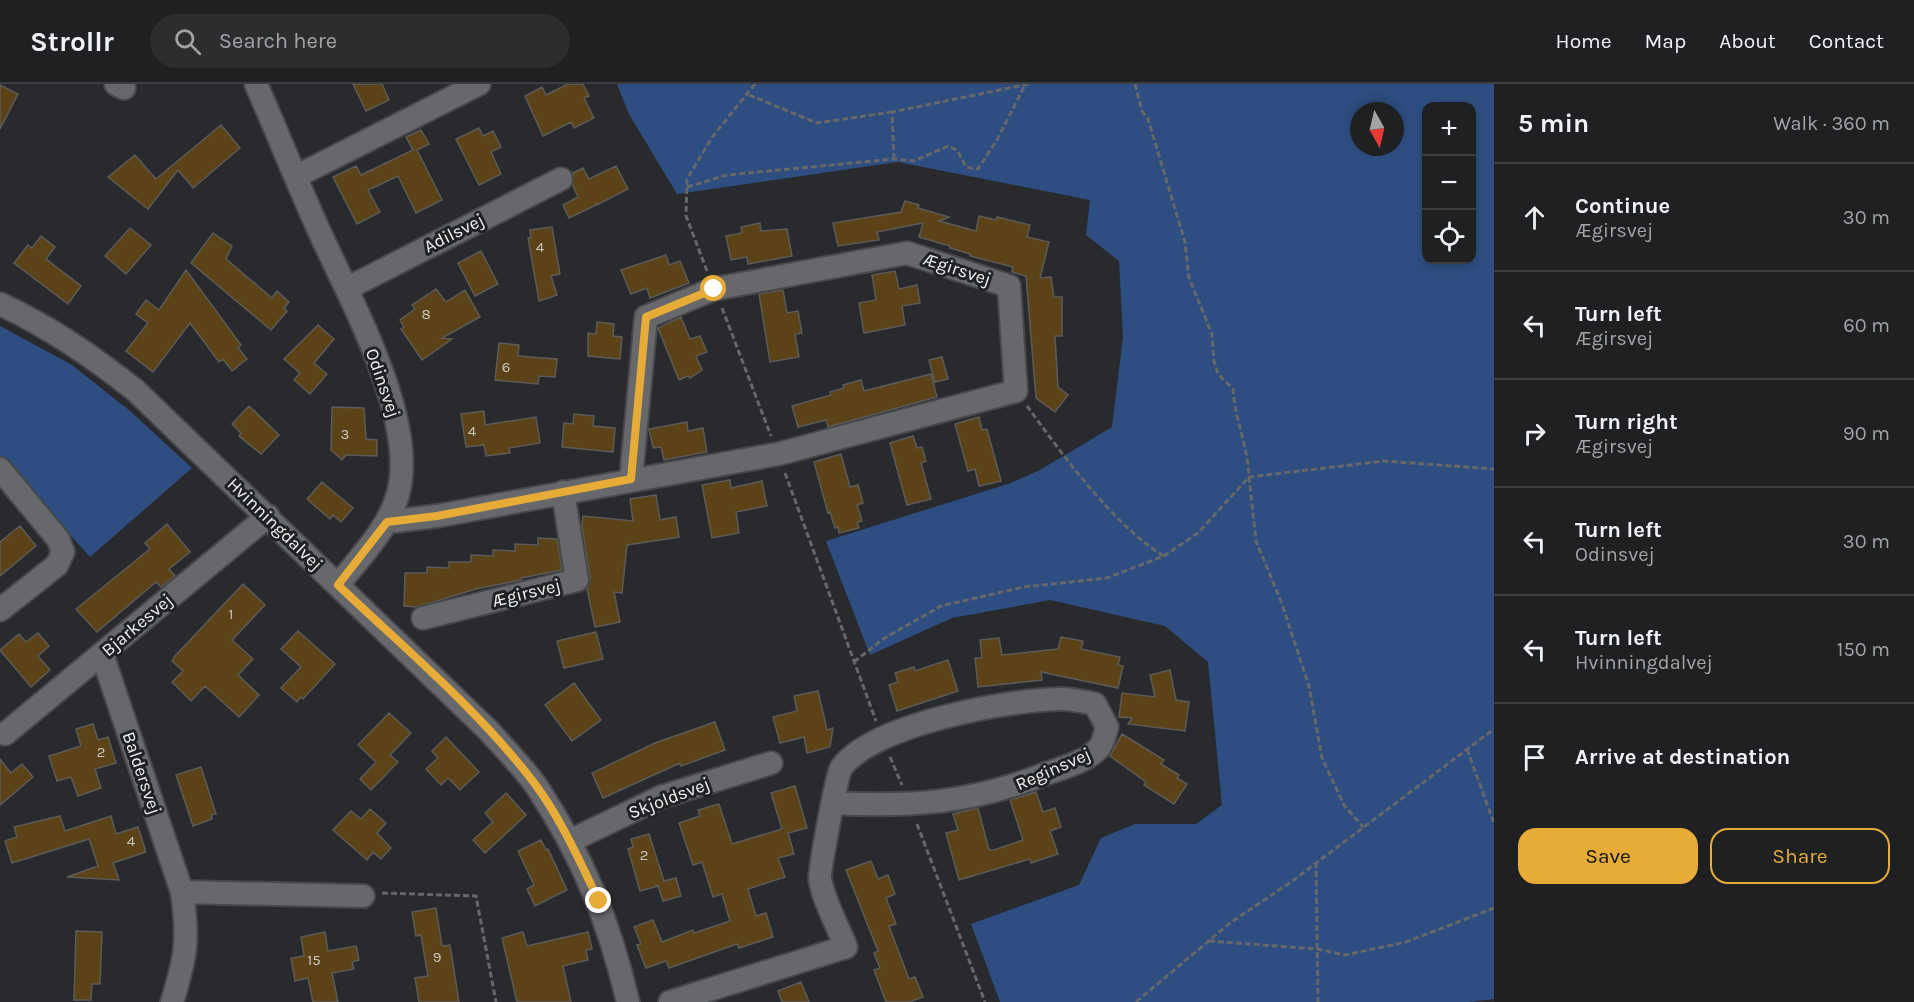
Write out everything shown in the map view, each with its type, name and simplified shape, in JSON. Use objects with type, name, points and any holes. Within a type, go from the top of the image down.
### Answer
[{"type":"street","name":"Odinsvej","points":[[256,84],[321,235],[348,288],[398,423],[402,465],[398,494],[387,522],[338,585]]},
{"type":"street","points":[[297,176],[479,84]]},
{"type":"street","name":"Adilsvej","points":[[348,288],[561,179]]},
{"type":"street","name":"Ægirsvej","points":[[631,479],[646,317],[714,289],[907,253],[1009,286],[1016,391]]},
{"type":"street","name":"Hvinningdalvej","points":[[0,304],[42,324],[81,348],[135,390],[489,730],[536,785],[570,841],[599,901],[615,946],[627,1002]]},
{"type":"street","points":[[387,522],[437,516],[778,454],[1016,391]]},
{"type":"street","points":[[0,469],[58,539],[63,552],[57,565],[0,610]]},
{"type":"street","name":"Ægirsvej","points":[[423,618],[577,580],[563,492]]},
{"type":"street","name":"Bjarkesvej","points":[[5,734],[268,516]]},
{"type":"street","name":"Baldersvej","points":[[102,654],[182,892],[187,922],[186,959],[172,1002]]},
{"type":"street","name":"Reginsvej","points":[[670,1002],[846,947],[820,878],[833,803],[839,769],[857,751],[908,729],[972,710],[1021,701],[1065,699],[1095,704],[1107,727],[1100,748],[1078,762],[1010,789],[968,799],[910,805],[833,803]]},
{"type":"street","name":"Skjoldsvej","points":[[570,841],[661,797],[771,764]]},
{"type":"street","points":[[182,892],[363,896]]},
{"type":"path","points":[[755,84],[712,136],[687,179],[686,216],[778,454],[883,739],[985,1002]]},
{"type":"path","points":[[1135,84],[1142,111],[1148,119],[1185,242],[1189,278],[1212,334],[1214,361],[1218,374],[1233,389],[1237,423],[1249,458],[1256,541],[1281,601],[1309,686],[1322,758],[1344,805],[1363,827]]},
{"type":"path","points":[[749,94],[817,123],[892,112],[1027,85]]},
{"type":"path","points":[[687,187],[727,176],[894,159],[914,161],[948,146],[957,150],[966,167],[978,169],[1027,85]]},
{"type":"path","points":[[892,112],[894,159]]},
{"type":"path","points":[[1016,391],[1070,465],[1144,544],[1164,556]]},
{"type":"path","points":[[854,662],[883,639],[941,606],[1024,586],[1107,578],[1164,556],[1198,533],[1249,477],[1384,461],[1494,469]]},
{"type":"path","points":[[1136,1002],[1209,941],[1494,729]]},
{"type":"path","points":[[1467,749],[1494,824]]},
{"type":"path","points":[[1316,862],[1318,1002]]},
{"type":"path","points":[[363,896],[376,893],[476,896],[496,1002]]},
{"type":"path","points":[[1209,941],[1317,949],[1346,955],[1406,942],[1494,908]]},
{"type":"shaded area","points":[[617,84],[1494,84],[1494,999],[1469,1002],[1000,1002],[971,924],[1079,885],[1101,838],[1135,824],[1196,824],[1222,805],[1208,662],[1165,626],[1050,600],[952,618],[870,655],[826,541],[1011,483],[1040,470],[1112,427],[1123,337],[1119,261],[1086,235],[1090,200],[898,162],[677,194],[629,114]]},
{"type":"shaded area","points":[[0,326],[72,365],[130,411],[192,468],[90,557],[0,456]]},
{"type":"building","points":[[353,84],[382,84],[389,100],[366,111]]},
{"type":"building","points":[[568,84],[583,84],[589,96],[584,98],[594,118],[574,128],[571,122],[543,136],[525,96],[542,87],[546,95]]},
{"type":"building","points":[[0,85],[18,94],[0,129]]},
{"type":"building","points":[[221,125],[240,148],[193,188],[178,170],[148,209],[108,177],[135,155],[156,179]]},
{"type":"building","points":[[479,128],[483,136],[493,131],[501,147],[491,152],[501,174],[479,185],[456,139]]},
{"type":"building","points":[[421,130],[429,144],[417,150],[442,200],[416,213],[398,176],[368,190],[380,212],[357,224],[333,177],[356,166],[361,175],[413,150],[406,137]]},
{"type":"building","points":[[616,166],[628,189],[597,205],[596,202],[596,205],[569,218],[563,205],[578,197],[573,186],[573,173],[583,168],[589,179]]},
{"type":"building","points":[[905,201],[919,205],[918,208],[949,217],[939,221],[976,231],[979,216],[996,220],[997,217],[1030,225],[1027,237],[1049,242],[1040,278],[1051,277],[1054,297],[1062,297],[1062,336],[1055,336],[1058,387],[1068,395],[1055,412],[1036,398],[1026,276],[1012,272],[1013,267],[970,256],[950,246],[919,237],[923,223],[877,232],[879,240],[838,246],[833,223],[901,212]]},
{"type":"building","points":[[760,223],[761,231],[787,229],[792,256],[748,264],[747,257],[731,260],[726,236],[742,233],[741,227]]},
{"type":"building","points":[[552,227],[560,274],[551,276],[557,295],[539,301],[528,238],[531,238],[530,230]]},
{"type":"building","points":[[130,228],[151,245],[126,274],[105,256]]},
{"type":"building","points":[[213,233],[232,246],[226,259],[272,298],[277,291],[289,302],[284,308],[287,311],[271,330],[191,263]]},
{"type":"building","points":[[41,236],[55,247],[46,259],[81,286],[68,304],[14,263],[28,245],[32,248]]},
{"type":"building","points":[[481,251],[498,284],[475,296],[458,263]]},
{"type":"building","points":[[666,255],[669,265],[680,261],[689,283],[650,298],[647,288],[631,294],[621,270]]},
{"type":"building","points":[[186,270],[241,345],[238,348],[247,359],[232,371],[223,359],[219,362],[190,323],[153,372],[126,351],[148,323],[136,314],[146,300],[159,310]]},
{"type":"building","points":[[895,271],[899,289],[917,285],[920,303],[902,306],[905,325],[864,333],[859,303],[876,300],[872,275]]},
{"type":"building","points":[[436,289],[446,302],[465,290],[480,317],[442,338],[452,339],[422,360],[401,329],[404,327],[400,320],[415,309],[412,305]]},
{"type":"building","points":[[783,290],[787,313],[798,311],[802,333],[795,334],[799,357],[770,362],[759,294]]},
{"type":"building","points":[[681,317],[690,339],[700,336],[707,352],[696,356],[702,370],[690,378],[688,376],[679,380],[658,328]]},
{"type":"building","points":[[597,322],[614,324],[613,336],[622,337],[620,359],[588,356],[588,333],[596,334]]},
{"type":"building","points":[[318,325],[334,339],[314,363],[327,374],[310,394],[294,380],[300,373],[284,359]]},
{"type":"building","points":[[499,343],[519,345],[518,356],[557,359],[555,377],[539,376],[538,384],[495,380]]},
{"type":"building","points":[[942,357],[948,379],[935,382],[929,360]]},
{"type":"building","points":[[931,374],[937,397],[828,427],[826,420],[798,427],[792,406],[831,395],[830,392],[844,388],[843,385],[861,380],[864,391]]},
{"type":"building","points":[[249,406],[279,435],[261,454],[239,436],[241,433],[232,424]]},
{"type":"building","points":[[332,407],[364,408],[366,439],[377,440],[377,456],[346,455],[342,460],[331,450]]},
{"type":"building","points":[[484,411],[485,425],[536,417],[540,443],[509,448],[510,453],[486,456],[484,445],[466,447],[461,414]]},
{"type":"building","points":[[574,414],[594,416],[593,426],[615,428],[613,452],[562,447],[564,423],[573,424]]},
{"type":"building","points":[[979,417],[982,430],[987,429],[1001,481],[979,486],[975,469],[968,471],[955,424]]},
{"type":"building","points":[[687,422],[688,431],[703,428],[707,452],[664,460],[661,447],[653,448],[649,429]]},
{"type":"building","points":[[913,436],[917,448],[922,447],[926,461],[921,463],[931,499],[907,505],[890,443]]},
{"type":"building","points":[[841,454],[850,487],[858,485],[863,503],[857,505],[862,521],[857,522],[859,528],[839,533],[830,512],[828,513],[814,462]]},
{"type":"building","points":[[730,480],[731,488],[762,481],[767,506],[736,512],[739,533],[712,538],[702,485]]},
{"type":"building","points":[[322,482],[353,508],[341,522],[333,515],[330,519],[307,499]]},
{"type":"building","points":[[656,495],[660,520],[676,517],[679,537],[627,545],[622,593],[614,592],[620,622],[595,627],[587,589],[590,578],[582,526],[583,516],[633,521],[630,499]]},
{"type":"building","points":[[167,524],[190,552],[169,569],[175,576],[161,587],[156,582],[97,632],[76,609],[150,549],[145,543]]},
{"type":"building","points":[[20,526],[36,546],[0,576],[0,542]]},
{"type":"building","points":[[538,538],[557,539],[562,570],[476,589],[417,607],[404,606],[405,573],[427,573],[427,567],[449,568],[449,562],[471,562],[471,555],[493,556],[493,550],[515,551],[515,544],[538,545]]},
{"type":"building","points":[[243,584],[265,605],[232,640],[253,659],[238,675],[259,695],[239,717],[205,686],[191,701],[172,682],[183,671],[172,661]]},
{"type":"building","points":[[298,631],[335,664],[303,699],[301,697],[297,702],[281,688],[301,667],[281,649]]},
{"type":"building","points":[[596,632],[603,659],[564,668],[557,641]]},
{"type":"building","points":[[38,633],[49,646],[38,656],[50,670],[31,687],[0,650],[19,634],[26,642]]},
{"type":"building","points":[[1061,637],[1083,641],[1081,649],[1120,657],[1118,665],[1123,666],[1118,688],[1041,672],[1042,680],[978,687],[975,658],[982,658],[980,640],[999,638],[1002,655],[1058,649]]},
{"type":"building","points":[[948,660],[958,691],[897,711],[889,685],[898,682],[895,673],[914,667],[915,671]]},
{"type":"building","points":[[1170,670],[1176,700],[1189,702],[1185,731],[1128,724],[1132,718],[1119,717],[1122,693],[1155,697],[1150,675]]},
{"type":"building","points":[[574,683],[601,720],[572,741],[545,705]]},
{"type":"building","points":[[818,691],[827,730],[833,728],[830,747],[807,753],[804,737],[780,743],[773,717],[797,711],[794,696]]},
{"type":"building","points":[[389,713],[411,733],[390,755],[398,762],[371,790],[360,779],[376,762],[358,745]]},
{"type":"building","points":[[715,722],[725,750],[681,766],[680,763],[603,798],[592,773],[655,743]]},
{"type":"building","points":[[93,724],[98,740],[108,737],[116,763],[95,769],[101,788],[78,796],[71,777],[57,781],[49,756],[81,746],[76,729]]},
{"type":"building","points":[[1122,734],[1164,760],[1161,764],[1179,775],[1177,778],[1187,784],[1174,804],[1144,785],[1146,782],[1110,756]]},
{"type":"building","points":[[446,737],[479,772],[460,790],[448,778],[441,785],[426,769],[438,758],[432,751]]},
{"type":"building","points":[[0,759],[11,773],[22,764],[33,777],[0,805]]},
{"type":"building","points":[[201,767],[216,814],[211,815],[212,819],[193,826],[176,775]]},
{"type":"building","points":[[795,786],[807,828],[788,833],[794,854],[778,858],[785,877],[748,889],[756,916],[766,913],[773,937],[739,948],[737,944],[669,968],[666,961],[646,968],[637,945],[641,944],[634,927],[653,920],[662,942],[693,930],[694,933],[730,921],[722,894],[713,897],[702,862],[693,865],[679,823],[700,816],[698,810],[719,804],[732,844],[782,829],[771,793]]},
{"type":"building","points":[[1036,792],[1043,812],[1055,808],[1061,827],[1050,831],[1058,854],[1031,863],[1030,859],[959,880],[946,833],[958,830],[953,814],[978,808],[989,850],[994,850],[1023,840],[1010,800]]},
{"type":"building","points":[[506,793],[526,815],[485,853],[473,840],[493,822],[485,813]]},
{"type":"building","points":[[370,809],[386,823],[377,833],[391,848],[381,859],[373,852],[367,860],[333,830],[351,811],[361,819]]},
{"type":"building","points":[[60,816],[65,831],[111,816],[116,834],[138,827],[146,852],[113,863],[119,880],[67,877],[98,866],[89,839],[12,863],[5,841],[17,837],[14,827]]},
{"type":"building","points":[[649,834],[664,881],[676,878],[681,896],[663,901],[658,886],[640,891],[628,849],[633,847],[631,839]]},
{"type":"building","points":[[541,840],[546,850],[548,849],[567,890],[535,906],[527,889],[534,885],[518,851]]},
{"type":"building","points":[[871,861],[878,879],[888,875],[895,894],[886,898],[896,924],[889,926],[909,979],[915,977],[923,997],[909,1002],[886,1002],[874,970],[880,968],[874,953],[878,951],[846,870]]},
{"type":"building","points":[[436,908],[442,946],[450,945],[459,1002],[419,1002],[415,978],[428,976],[421,935],[416,936],[412,912]]},
{"type":"building","points":[[76,931],[102,932],[100,984],[92,984],[91,1000],[74,1000]]},
{"type":"building","points":[[325,932],[328,951],[356,946],[359,960],[352,962],[354,969],[332,973],[338,1002],[313,1002],[308,978],[295,981],[291,958],[304,956],[301,937]]},
{"type":"building","points":[[523,932],[527,946],[588,932],[592,949],[586,950],[588,960],[563,966],[571,1002],[517,1002],[502,938]]},
{"type":"building","points":[[801,982],[809,1002],[782,1002],[778,991]]},
{"type":"route","points":[[599,901],[570,841],[536,785],[489,730],[338,585],[387,522],[437,516],[631,479],[646,317],[714,289]]}]
